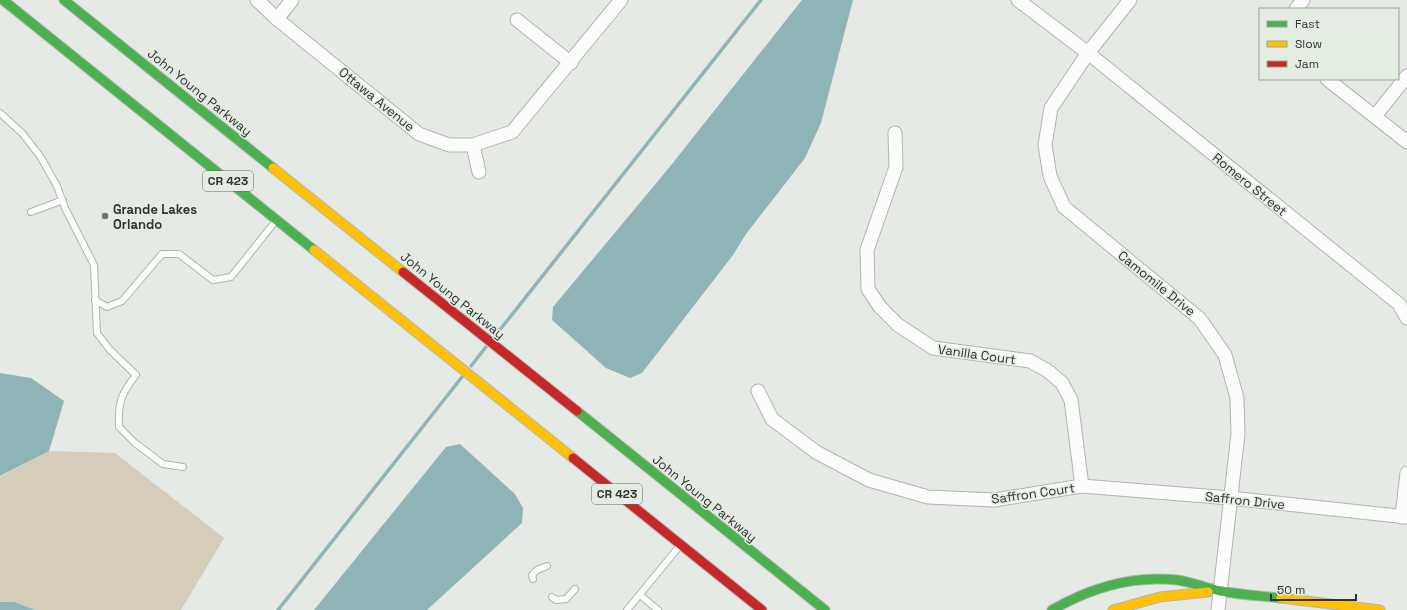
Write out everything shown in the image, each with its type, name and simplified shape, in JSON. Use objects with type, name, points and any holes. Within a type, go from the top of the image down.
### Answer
[{"type":"main road","name":"CR 423","points":[[3,0],[762,610]]},
{"type":"main road","name":"John Young Parkway","points":[[64,0],[825,610]]},
{"type":"main road","points":[[1052,610],[1071,598],[1102,587],[1142,579],[1176,580],[1220,591],[1380,610]]},
{"type":"main road","points":[[1113,610],[1160,596],[1220,591]]},
{"type":"street","name":"Ottawa Avenue","points":[[257,0],[277,19],[419,134],[449,144],[473,146],[512,132],[621,0]]},
{"type":"street","points":[[277,19],[292,0]]},
{"type":"street","name":"Romero Street","points":[[1018,0],[1088,53],[1399,304],[1407,318]]},
{"type":"street","name":"Camomile Drive","points":[[1130,0],[1088,53],[1051,108],[1046,145],[1050,176],[1064,207],[1200,319],[1225,355],[1237,398],[1238,434],[1218,610]]},
{"type":"street","points":[[1297,8],[1303,0]]},
{"type":"street","points":[[517,20],[571,62]]},
{"type":"street","points":[[1375,116],[1407,76]]},
{"type":"street","points":[[1328,80],[1407,142]]},
{"type":"street","name":"Vanilla Court","points":[[895,133],[896,167],[867,250],[868,289],[880,307],[898,325],[933,348],[1030,361],[1048,371],[1062,383],[1071,400],[1082,486]]},
{"type":"street","points":[[473,146],[479,172]]},
{"type":"street","name":"Saffron Court","points":[[758,391],[772,419],[816,452],[876,482],[928,497],[994,500],[1082,486]]},
{"type":"street","points":[[1405,517],[1407,473]]},
{"type":"street","name":"Saffron Drive","points":[[1082,486],[1230,498],[1405,517]]},
{"type":"lane","points":[[0,113],[22,133],[40,156],[57,186],[62,200],[94,265],[97,333],[110,350],[136,375],[125,389],[118,406],[119,427],[135,443],[163,464],[183,467]]},
{"type":"lane","points":[[31,212],[62,200]]},
{"type":"lane","points":[[95,300],[107,306],[122,301],[162,254],[179,254],[213,280],[231,277],[277,220]]},
{"type":"lane","points":[[627,610],[681,545]]},
{"type":"lane","points":[[533,579],[532,575],[537,570],[547,566]]},
{"type":"lane","points":[[552,598],[556,600],[566,599],[575,589]]},
{"type":"lane","points":[[640,595],[658,610]]},
{"type":"shaded area","points":[[49,451],[115,453],[224,538],[181,610],[0,610],[0,477]]},
{"type":"water","points":[[802,0],[853,0],[821,123],[805,158],[746,234],[733,255],[642,373],[630,378],[606,368],[552,320],[553,307],[668,169]]},
{"type":"water","points":[[0,373],[31,378],[64,401],[49,451],[0,476]]},
{"type":"water","points":[[460,444],[515,494],[523,508],[522,523],[427,610],[314,610],[446,447]]},
{"type":"water","points":[[0,602],[14,602],[35,610],[0,610]]},
{"type":"waterway","points":[[495,336],[761,0]]},
{"type":"waterway","points":[[471,366],[486,347]]},
{"type":"waterway","points":[[278,610],[462,377]]},
{"type":"traffic: fast","points":[[3,0],[314,250]]},
{"type":"traffic: fast","points":[[64,0],[273,168]]},
{"type":"traffic: fast","points":[[577,411],[825,610]]},
{"type":"traffic: fast","points":[[1052,610],[1081,595],[1112,585],[1144,579],[1177,580],[1215,590],[1281,598]]},
{"type":"traffic: slow","points":[[273,168],[403,272]]},
{"type":"traffic: slow","points":[[314,250],[573,458]]},
{"type":"traffic: slow","points":[[1113,610],[1160,597],[1208,592]]},
{"type":"traffic: slow","points":[[1281,598],[1380,610]]},
{"type":"traffic: jam","points":[[403,272],[577,411]]},
{"type":"traffic: jam","points":[[573,458],[762,610]]},
{"type":"place","name":"Grande Lakes Orlando","points":[[105,216]]}]
